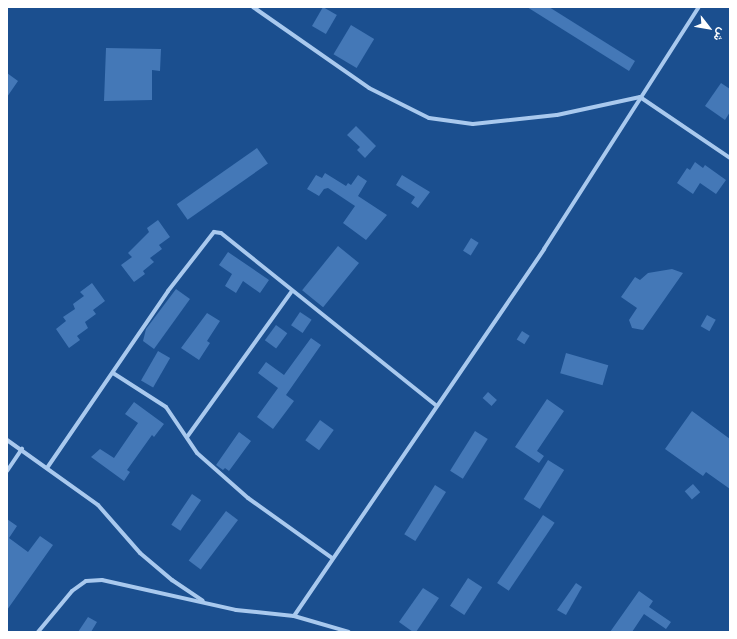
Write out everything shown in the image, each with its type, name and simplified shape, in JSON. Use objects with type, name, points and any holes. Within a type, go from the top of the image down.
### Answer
[{"type":"street","points":[[252,7],[369,88],[429,118],[474,124],[557,115],[640,97],[730,158]]},
{"type":"street","points":[[294,616],[436,405],[544,249],[699,7]]},
{"type":"street","points":[[47,468],[168,290],[214,232],[221,233],[436,405]]},
{"type":"street","points":[[187,437],[292,291]]},
{"type":"street","points":[[113,373],[166,407],[198,453],[248,498],[332,558]]},
{"type":"street","points":[[7,440],[22,449],[98,505],[121,533],[156,567],[207,603]]},
{"type":"street","points":[[7,471],[22,449]]},
{"type":"street","points":[[38,632],[62,601],[86,580],[102,580],[236,610],[294,616],[349,632]]},
{"type":"building","points":[[323,7],[337,15],[326,34],[312,26]]},
{"type":"building","points":[[527,7],[549,7],[635,61],[629,71]]},
{"type":"building","points":[[351,25],[374,39],[357,68],[333,54]]},
{"type":"building","points":[[106,48],[161,49],[160,71],[152,70],[152,100],[104,101]]},
{"type":"building","points":[[7,73],[18,81],[7,97]]},
{"type":"building","points":[[721,83],[730,89],[730,112],[725,120],[705,106]]},
{"type":"building","points":[[356,126],[376,146],[365,158],[357,150],[360,147],[347,135]]},
{"type":"building","points":[[257,148],[268,164],[188,220],[177,204]]},
{"type":"building","points":[[695,162],[703,168],[705,165],[726,180],[716,194],[700,183],[693,194],[677,183],[687,168],[690,170]]},
{"type":"building","points":[[325,173],[346,186],[348,183],[351,185],[358,175],[367,181],[358,196],[387,215],[366,240],[343,223],[355,206],[328,188],[324,189],[319,196],[307,189],[316,175],[322,178]]},
{"type":"building","points":[[402,175],[430,192],[418,208],[411,203],[415,197],[396,185]]},
{"type":"building","points":[[158,220],[170,237],[159,245],[162,249],[150,258],[154,262],[143,271],[145,274],[134,282],[121,265],[132,257],[128,253],[149,232],[147,228]]},
{"type":"building","points":[[471,238],[479,243],[471,255],[463,251]]},
{"type":"building","points":[[338,246],[359,263],[323,307],[302,290]]},
{"type":"building","points":[[228,252],[269,280],[260,293],[243,281],[236,293],[225,286],[232,274],[219,265]]},
{"type":"building","points":[[672,269],[683,273],[643,330],[632,328],[629,320],[637,308],[621,297],[635,277],[640,280],[648,273]]},
{"type":"building","points":[[92,283],[105,301],[93,310],[96,314],[85,322],[88,328],[77,336],[80,340],[69,348],[56,329],[66,321],[63,317],[75,309],[73,304],[84,296],[80,292]]},
{"type":"building","points":[[176,289],[190,299],[154,349],[143,341],[146,329]]},
{"type":"building","points":[[300,312],[312,320],[303,333],[291,325]]},
{"type":"building","points":[[207,313],[220,321],[207,341],[210,343],[199,360],[181,348]]},
{"type":"building","points":[[707,315],[716,320],[709,331],[701,326]]},
{"type":"building","points":[[276,325],[287,333],[276,349],[265,340]]},
{"type":"building","points":[[522,331],[530,336],[524,344],[517,339]]},
{"type":"building","points":[[311,338],[321,345],[286,395],[294,401],[273,429],[257,417],[278,388],[258,373],[266,362],[284,375]]},
{"type":"building","points":[[158,351],[170,358],[153,387],[141,380]]},
{"type":"building","points":[[566,353],[608,365],[603,385],[560,373]]},
{"type":"building","points":[[488,392],[497,400],[492,406],[483,398]]},
{"type":"building","points":[[547,399],[564,411],[537,451],[544,456],[539,463],[515,447]]},
{"type":"building","points":[[134,402],[164,424],[154,437],[152,435],[127,470],[130,472],[124,481],[91,457],[100,449],[114,458],[138,423],[125,414]]},
{"type":"building","points":[[692,411],[730,439],[730,489],[706,472],[703,476],[665,449]]},
{"type":"building","points":[[320,420],[334,430],[319,450],[305,440]]},
{"type":"building","points":[[475,431],[488,439],[463,479],[450,471]]},
{"type":"building","points":[[239,432],[251,441],[229,471],[225,468],[223,470],[216,465]]},
{"type":"building","points":[[548,460],[564,470],[540,509],[524,499]]},
{"type":"building","points":[[693,484],[700,492],[692,500],[685,491]]},
{"type":"building","points":[[435,485],[446,492],[415,541],[404,534]]},
{"type":"building","points":[[192,494],[201,500],[180,531],[171,525]]},
{"type":"building","points":[[226,511],[238,520],[201,570],[189,561]]},
{"type":"building","points":[[543,515],[555,523],[509,591],[497,583]]},
{"type":"building","points":[[7,519],[17,526],[9,538],[28,552],[40,536],[53,545],[7,610]]},
{"type":"building","points":[[468,578],[482,587],[464,615],[450,606]]},
{"type":"building","points":[[576,583],[582,587],[566,615],[557,610]]},
{"type":"building","points":[[423,588],[439,598],[416,632],[413,632],[399,622]]},
{"type":"building","points":[[639,591],[653,601],[649,607],[671,622],[666,629],[644,614],[632,632],[610,632]]},
{"type":"building","points":[[88,617],[97,622],[91,632],[78,632]]}]
